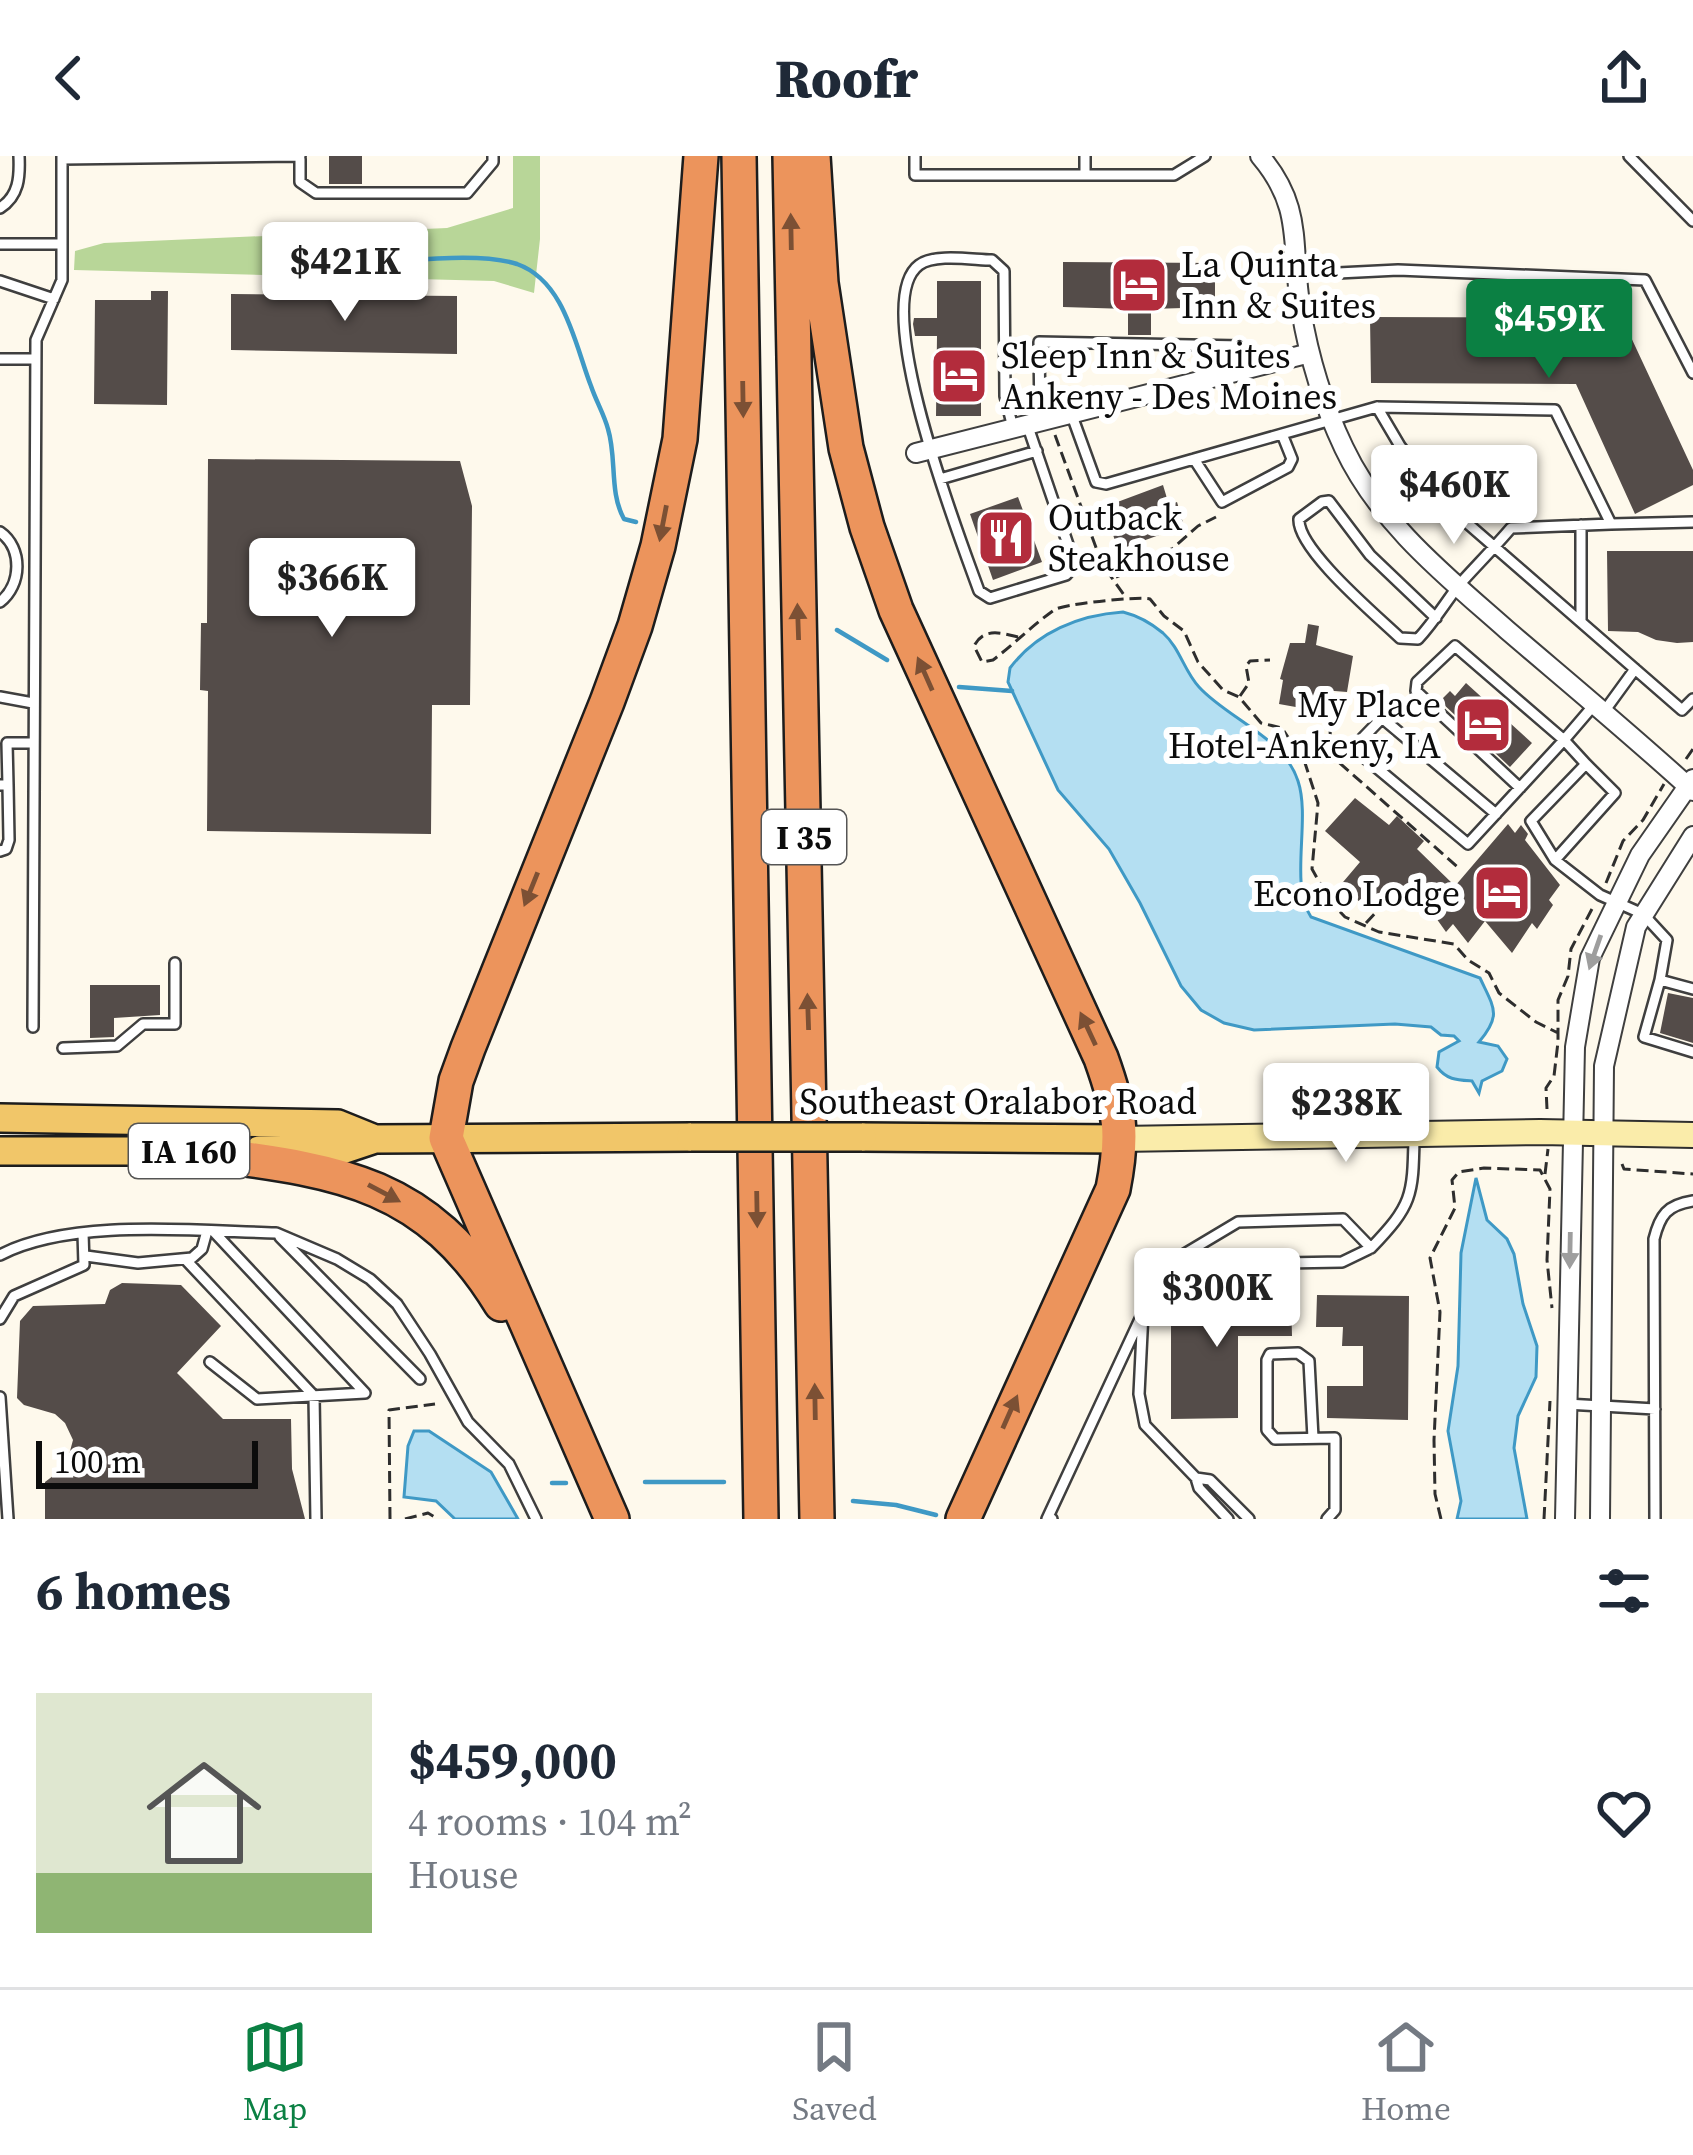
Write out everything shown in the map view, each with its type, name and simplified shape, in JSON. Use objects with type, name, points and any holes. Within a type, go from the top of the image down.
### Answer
[{"type":"highway","points":[[612,1519],[446,1138],[468,1048],[614,683],[658,546],[680,439],[700,156]]},
{"type":"highway","name":"I 35","points":[[739,156],[761,1519]]},
{"type":"highway","name":"I 35","points":[[790,156],[817,1519]]},
{"type":"highway","points":[[813,156],[821,283],[846,448],[867,527],[913,649],[1102,1058],[1120,1110],[1113,1189],[963,1519]]},
{"type":"highway","points":[[189,1151],[370,1184],[424,1217],[490,1286],[580,1447]]},
{"type":"main road","name":"Southeast Oralabor Road","points":[[0,1118],[338,1124],[375,1138]]},
{"type":"main road","name":"Southeast Oralabor Road","points":[[0,1151],[342,1150],[375,1138],[1693,1135]]},
{"type":"street","points":[[1259,156],[1279,178],[1292,206],[1310,352],[1332,421],[1356,472],[1417,550],[1691,785],[1640,855],[1590,958],[1575,1047],[1558,1402],[1565,1519]]},
{"type":"street","points":[[923,451],[1027,424],[1073,420],[1310,352]]},
{"type":"street","points":[[1600,1519],[1604,1066],[1642,914],[1693,836]]},
{"type":"lane","points":[[0,208],[13,199],[20,176],[19,156]]},
{"type":"lane","points":[[33,1028],[35,359],[36,340],[62,280],[62,158],[300,158],[300,182],[316,194],[467,194],[493,156]]},
{"type":"lane","points":[[915,156],[915,175],[1174,175],[1205,156]]},
{"type":"lane","points":[[1085,156],[1085,175]]},
{"type":"lane","points":[[1629,156],[1693,220]]},
{"type":"lane","points":[[0,244],[62,244]]},
{"type":"lane","points":[[992,260],[1004,271],[1005,396],[1027,424],[1075,565],[1066,575],[990,598],[979,591],[940,479],[923,451],[905,335],[908,281],[916,266],[927,261],[992,260]]},
{"type":"lane","points":[[1298,275],[1398,269],[1645,280],[1693,373]]},
{"type":"lane","points":[[0,281],[54,298]]},
{"type":"lane","points":[[1027,424],[1040,342],[1242,346],[1248,368]]},
{"type":"lane","points":[[0,358],[35,359]]},
{"type":"lane","points":[[1377,407],[1444,503],[1682,710],[1693,699]]},
{"type":"lane","points":[[1073,420],[1096,482],[1106,484],[1377,407],[1555,410],[1611,524]]},
{"type":"lane","points":[[1194,459],[1222,502],[1288,466],[1292,460],[1282,434]]},
{"type":"lane","points":[[940,479],[1037,451]]},
{"type":"lane","points":[[1436,618],[1370,555],[1329,501],[1299,519],[1298,528],[1326,566],[1400,638],[1418,638],[1436,618],[1458,587],[1511,528],[1693,522]]},
{"type":"lane","points":[[1581,526],[1581,623]]},
{"type":"lane","points":[[0,532],[16,550],[16,577],[12,590],[0,602]]},
{"type":"lane","points":[[1520,788],[1419,696],[1417,682],[1455,646],[1564,740],[1615,793],[1555,860]]},
{"type":"lane","points":[[1496,814],[1382,718],[1353,748],[1468,844],[1635,669]]},
{"type":"lane","points":[[0,697],[33,703]]},
{"type":"lane","points":[[0,850],[9,839],[4,743],[33,743]]},
{"type":"lane","points":[[1586,764],[1531,821],[1555,860],[1616,904],[1642,914],[1666,940],[1644,1037],[1693,1052]]},
{"type":"lane","points":[[63,1048],[117,1046],[143,1024],[175,1024],[175,963]]},
{"type":"lane","points":[[1660,980],[1693,989]]},
{"type":"lane","points":[[1166,1265],[1342,1262],[1371,1249],[1405,1213],[1414,1174],[1414,1134]]},
{"type":"lane","points":[[1655,1519],[1654,1239],[1659,1219],[1670,1206],[1693,1201]]},
{"type":"lane","points":[[1052,1519],[1047,1519],[1166,1265],[1238,1222],[1267,1219],[1343,1219],[1371,1249]]},
{"type":"lane","points":[[86,1256],[138,1263],[192,1258],[211,1232]]},
{"type":"lane","points":[[210,1362],[257,1399],[365,1393],[211,1232]]},
{"type":"lane","points":[[0,1255],[23,1243],[64,1233],[211,1232],[276,1233],[337,1259],[370,1279],[397,1304],[468,1422],[509,1465],[536,1519]]},
{"type":"lane","points":[[0,1319],[14,1296],[84,1265],[83,1233]]},
{"type":"lane","points":[[276,1233],[421,1379]]},
{"type":"lane","points":[[184,1259],[314,1396],[316,1519]]},
{"type":"lane","points":[[1143,1312],[1139,1394],[1145,1425],[1228,1518]]},
{"type":"lane","points":[[1313,1438],[1309,1361],[1298,1353],[1270,1354],[1267,1430],[1275,1439],[1335,1438],[1335,1510],[1328,1519]]},
{"type":"lane","points":[[1,1393],[8,1519]]},
{"type":"lane","points":[[1558,1402],[1655,1408]]},
{"type":"lane","points":[[1196,1478],[1210,1480],[1248,1517]]},
{"type":"lane","points":[[1210,1519],[1248,1517]]},
{"type":"path","points":[[1073,420],[1055,436],[1095,548],[1125,597]]},
{"type":"path","points":[[1114,578],[1140,567],[1152,554],[1172,549],[1216,517]]},
{"type":"path","points":[[1018,637],[998,632],[983,635],[974,646],[977,658],[994,660],[1058,607],[1150,598],[1184,631],[1198,662],[1223,690],[1239,697],[1261,723],[1282,728],[1305,763],[1318,802],[1314,875],[1345,917],[1410,940],[1454,944],[1489,973],[1507,1000],[1558,1033]]},
{"type":"path","points":[[1239,697],[1249,683],[1246,666],[1250,661],[1270,660]]},
{"type":"path","points":[[1305,763],[1326,752],[1332,742],[1329,713]]},
{"type":"path","points":[[1326,752],[1461,870]]},
{"type":"path","points":[[1365,925],[1378,910]]},
{"type":"path","points":[[1441,1519],[1435,1493],[1434,1440],[1440,1312],[1430,1258],[1455,1208],[1452,1180],[1459,1172],[1540,1170],[1550,1189],[1547,1260],[1552,1315]]},
{"type":"path","points":[[1544,1519],[1558,1402]]},
{"type":"path","points":[[391,1519],[389,1410],[435,1404]]},
{"type":"path","points":[[405,1519],[428,1513],[438,1519]]},
{"type":"green space","points":[[513,156],[540,156],[540,239],[534,293],[494,281],[74,270],[75,251],[104,243],[447,228],[513,208]]},
{"type":"water","points":[[1123,612],[1163,633],[1199,687],[1268,740],[1291,766],[1301,797],[1302,887],[1311,917],[1480,978],[1493,1018],[1479,1042],[1498,1046],[1507,1059],[1502,1071],[1482,1081],[1479,1093],[1472,1081],[1449,1077],[1437,1067],[1439,1052],[1459,1041],[1431,1027],[1395,1024],[1254,1030],[1224,1023],[1201,1010],[1181,986],[1109,849],[1058,790],[1008,682],[1010,668],[1046,635],[1091,617]]},
{"type":"water","points":[[1476,1178],[1487,1220],[1507,1239],[1514,1254],[1537,1346],[1536,1377],[1518,1416],[1514,1448],[1527,1519],[1457,1519],[1461,1501],[1448,1431],[1458,1366],[1461,1253]]},
{"type":"water","points":[[414,1431],[429,1431],[491,1472],[518,1519],[455,1519],[436,1501],[404,1497],[408,1446]]},
{"type":"building","points":[[329,156],[362,156],[362,184],[329,184]]},
{"type":"building","name":"La Quinta Inn & Suites","points":[[1063,262],[1215,263],[1215,307],[1151,309],[1151,335],[1128,335],[1128,309],[1063,307]]},
{"type":"building","name":"Sleep Inn & Suites Ankeny - Des Moines","points":[[937,281],[981,281],[981,416],[936,416],[937,336],[915,336],[913,324],[914,318],[937,318]]},
{"type":"building","points":[[151,291],[168,291],[167,405],[94,404],[95,300],[151,300]]},
{"type":"building","points":[[231,294],[457,296],[457,354],[231,350]]},
{"type":"building","points":[[1370,317],[1622,318],[1693,470],[1693,485],[1635,514],[1576,384],[1371,383]]},
{"type":"building","points":[[208,459],[460,461],[472,506],[470,705],[432,705],[431,834],[207,831],[208,691],[200,690],[201,623],[207,623]]},
{"type":"building","points":[[1163,485],[1169,505],[1177,502],[1184,526],[1118,550],[1104,507]]},
{"type":"building","name":"Outback Steakhouse","points":[[1018,497],[1042,562],[993,580],[970,514]]},
{"type":"building","points":[[1607,551],[1693,551],[1693,642],[1608,631]]},
{"type":"building","points":[[1308,624],[1319,626],[1316,645],[1353,656],[1347,692],[1322,690],[1318,711],[1279,704],[1290,643],[1305,643]]},
{"type":"building","name":"My Place Hotel-Ankeny, IA","points":[[1466,683],[1532,743],[1510,767],[1440,701],[1450,691],[1455,696]]},
{"type":"building","points":[[1355,798],[1389,825],[1397,816],[1424,841],[1417,849],[1455,886],[1508,824],[1515,833],[1521,825],[1528,834],[1525,840],[1560,885],[1549,900],[1553,905],[1537,929],[1532,923],[1512,953],[1485,921],[1468,943],[1453,924],[1446,932],[1424,901],[1416,910],[1392,889],[1374,909],[1354,902],[1338,888],[1360,862],[1325,831]]},
{"type":"building","points":[[90,985],[160,985],[160,1015],[114,1018],[114,1037],[90,1038]]},
{"type":"building","points":[[1668,993],[1693,998],[1693,1043],[1660,1033]]},
{"type":"building","points":[[122,1283],[181,1285],[221,1326],[177,1373],[223,1419],[291,1419],[292,1469],[305,1519],[45,1519],[45,1482],[66,1466],[73,1440],[55,1414],[24,1405],[17,1398],[20,1321],[33,1306],[105,1304],[110,1290]]},
{"type":"building","points":[[1317,1295],[1409,1296],[1408,1420],[1327,1418],[1327,1386],[1363,1386],[1363,1346],[1342,1346],[1343,1327],[1316,1327]]},
{"type":"building","points":[[1291,1298],[1292,1336],[1238,1336],[1238,1418],[1171,1419],[1171,1299]]},
{"type":"waterway","points":[[360,263],[501,260],[533,272],[547,284],[566,316],[606,423],[619,509],[624,519],[636,522]]},
{"type":"waterway","points":[[837,630],[887,660]]},
{"type":"waterway","points":[[959,687],[1012,691]]},
{"type":"waterway","points":[[645,1482],[724,1482]]},
{"type":"waterway","points":[[552,1483],[566,1483]]},
{"type":"waterway","points":[[853,1501],[936,1515]]},
{"type":"place","name":"La Quinta Inn & Suites","points":[[1139,285]]},
{"type":"place","name":"Sleep Inn & Suites Ankeny - Des Moines","points":[[959,376]]},
{"type":"place","name":"Outback Steakhouse","points":[[1006,538]]},
{"type":"place","name":"My Place Hotel-Ankeny, IA","points":[[1483,725]]},
{"type":"place","name":"Econo Lodge","points":[[1502,893]]}]
